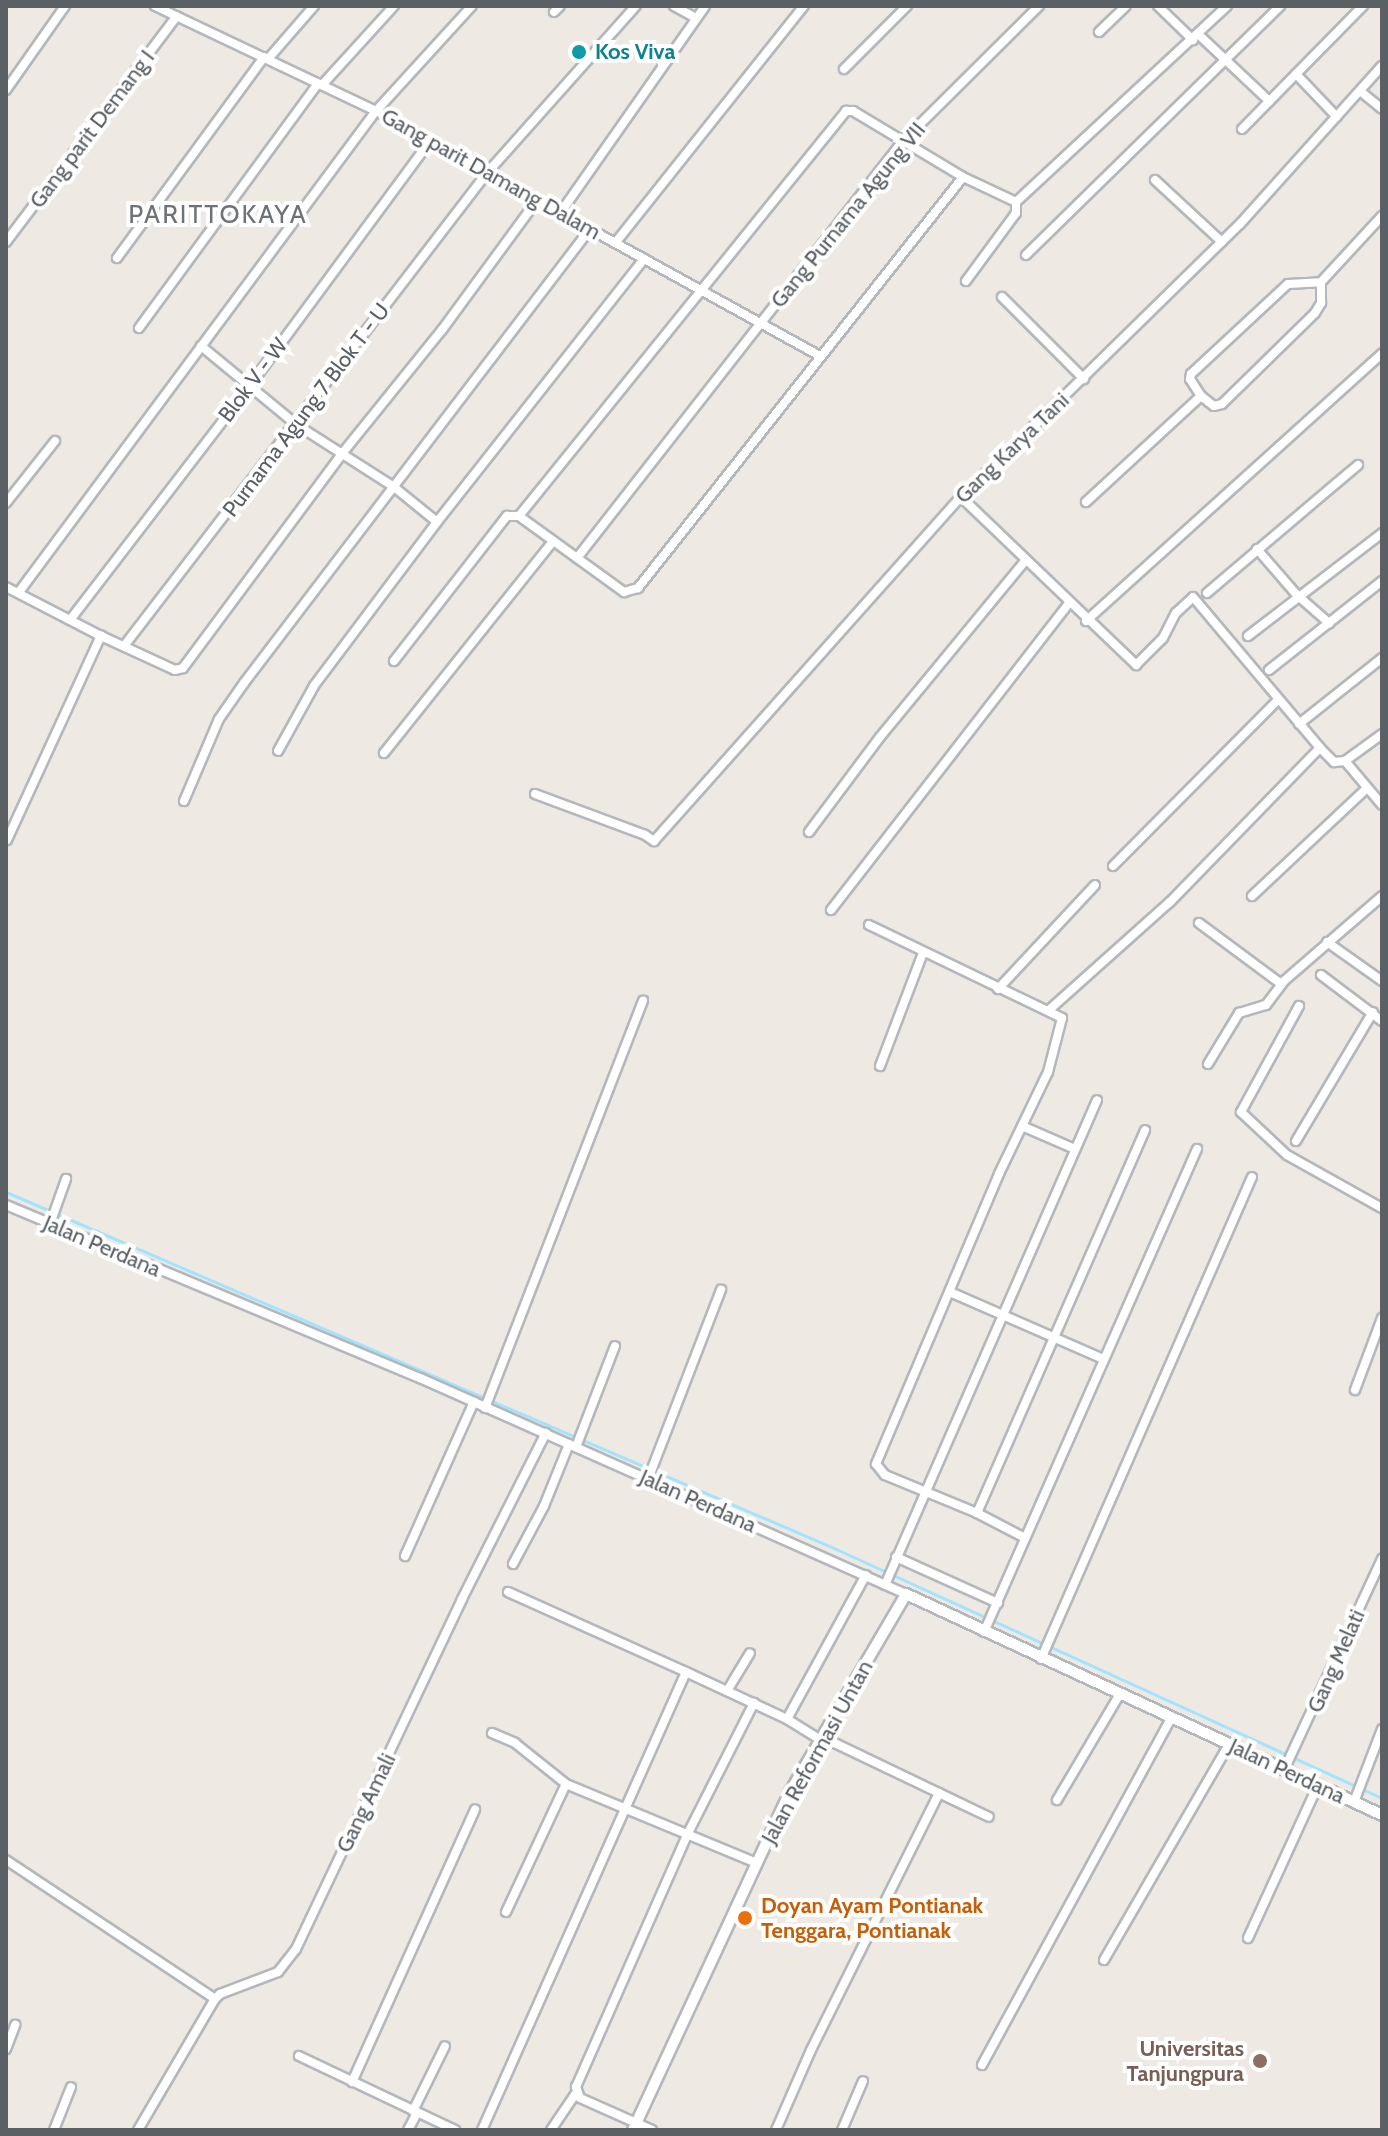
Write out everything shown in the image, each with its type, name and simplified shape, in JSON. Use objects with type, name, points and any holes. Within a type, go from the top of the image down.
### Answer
[{"type":"street","points":[[6,90],[65,6]]},
{"type":"street","name":"Gang parit Damang Dalam","points":[[155,6],[376,111],[820,356]]},
{"type":"street","points":[[117,258],[266,58],[314,6]]},
{"type":"street","points":[[139,328],[320,84],[394,6]]},
{"type":"street","points":[[19,592],[376,111],[472,6]]},
{"type":"street","name":"Purnama Agung 7 Blok T - U","points":[[124,646],[297,425],[487,173],[636,6]]},
{"type":"street","points":[[674,6],[696,18]]},
{"type":"street","points":[[561,212],[705,6]]},
{"type":"street","points":[[616,242],[804,6]]},
{"type":"street","points":[[844,69],[907,6]]},
{"type":"street","name":"Gang Purnama Agung VII","points":[[577,558],[903,141],[1039,6]]},
{"type":"street","points":[[1099,32],[1126,6]]},
{"type":"street","points":[[1158,6],[1227,59],[1269,101]]},
{"type":"street","points":[[966,281],[1016,213],[1016,202],[1227,6]]},
{"type":"street","points":[[1026,255],[1280,6]]},
{"type":"street","points":[[1242,129],[1363,6]]},
{"type":"street","name":"Gang parit Demang I","points":[[6,242],[177,16]]},
{"type":"street","name":"Gang Karya Tani","points":[[535,794],[654,841],[961,497],[1222,242],[1382,66]]},
{"type":"street","points":[[1296,74],[1337,117]]},
{"type":"street","points":[[1360,91],[1382,109]]},
{"type":"street","points":[[519,516],[846,111],[853,111],[963,177],[1016,202]]},
{"type":"street","name":"Blok V - W","points":[[72,618],[248,388],[430,141]]},
{"type":"street","points":[[394,661],[507,516],[519,516],[624,592],[638,588],[963,177]]},
{"type":"street","points":[[1155,180],[1222,242]]},
{"type":"street","points":[[6,587],[175,670],[183,668],[341,455],[442,330],[537,200]]},
{"type":"street","points":[[1321,282],[1288,284],[1191,374],[1190,379],[1201,396],[1214,406],[1222,404],[1319,308],[1321,282],[1382,216]]},
{"type":"street","points":[[184,801],[219,719],[590,229]]},
{"type":"street","points":[[278,751],[314,686],[437,522],[644,259]]},
{"type":"street","points":[[1002,297],[1084,379]]},
{"type":"street","points":[[201,346],[248,388],[297,425],[394,487],[437,522]]},
{"type":"street","points":[[1086,621],[1382,354]]},
{"type":"street","points":[[1086,502],[1201,396]]},
{"type":"street","points":[[6,503],[55,441]]},
{"type":"street","points":[[1207,593],[1358,465]]},
{"type":"street","points":[[961,497],[1086,621],[1138,665],[1163,638],[1176,613],[1193,597],[1278,700],[1338,765],[1382,734]]},
{"type":"street","points":[[1248,636],[1297,595],[1382,533]]},
{"type":"street","points":[[384,753],[553,541]]},
{"type":"street","points":[[1257,549],[1297,595],[1329,623]]},
{"type":"street","points":[[809,832],[880,737],[1025,561]]},
{"type":"street","points":[[1269,670],[1382,581]]},
{"type":"street","points":[[831,910],[1069,603]]},
{"type":"street","points":[[7,840],[101,636]]},
{"type":"street","points":[[1299,724],[1382,658]]},
{"type":"street","points":[[1113,866],[1278,700]]},
{"type":"street","points":[[1049,1010],[1170,902],[1320,748]]},
{"type":"street","points":[[1345,761],[1382,805]]},
{"type":"street","points":[[1252,896],[1367,788]]},
{"type":"street","points":[[998,989],[1095,885]]},
{"type":"street","points":[[1208,1064],[1239,1013],[1266,1005],[1281,984],[1382,896]]},
{"type":"street","points":[[1199,923],[1281,984]]},
{"type":"street","points":[[869,925],[1062,1018],[1063,1025],[1048,1072],[876,1464],[885,1475],[977,1513],[1025,1538]]},
{"type":"street","points":[[1327,942],[1382,981]]},
{"type":"street","points":[[880,1066],[923,953]]},
{"type":"street","points":[[1321,975],[1382,1021]]},
{"type":"street","points":[[486,1406],[643,1001]]},
{"type":"street","points":[[1299,1006],[1241,1112],[1287,1155],[1382,1208]]},
{"type":"street","points":[[1296,1141],[1373,1012]]},
{"type":"street","points":[[886,1581],[1001,1312],[1097,1100]]},
{"type":"street","points":[[1022,1126],[1075,1149]]},
{"type":"street","points":[[977,1513],[1145,1130]]},
{"type":"street","points":[[986,1628],[1197,1149]]},
{"type":"street","points":[[1043,1656],[1252,1177]]},
{"type":"street","points":[[53,1216],[66,1179]]},
{"type":"street","name":"Jalan Perdana","points":[[6,1205],[53,1216],[866,1575],[886,1581],[906,1594],[986,1628],[1120,1694],[1229,1744],[1286,1766],[1318,1785],[1356,1798],[1382,1815]]},
{"type":"street","points":[[649,1477],[721,1290]]},
{"type":"street","points":[[950,1292],[1103,1359]]},
{"type":"street","points":[[1355,1390],[1382,1318]]},
{"type":"street","points":[[513,1564],[573,1445],[615,1346]]},
{"type":"street","points":[[405,1556],[474,1402]]},
{"type":"street","name":"Gang Amali","points":[[215,1999],[278,1972],[296,1949],[462,1599],[546,1433]]},
{"type":"street","points":[[896,1557],[998,1605]]},
{"type":"street","name":"Gang Melati","points":[[1286,1766],[1382,1559]]},
{"type":"street","points":[[787,1719],[866,1575]]},
{"type":"street","points":[[508,1592],[754,1703],[821,1739],[989,1817]]},
{"type":"street","name":"Jalan Reformasi Untan","points":[[634,2126],[757,1863],[821,1739],[906,1594]]},
{"type":"street","points":[[727,1691],[750,1653]]},
{"type":"street","points":[[482,2130],[686,1672]]},
{"type":"street","points":[[1057,1800],[1120,1694]]},
{"type":"street","points":[[551,2130],[576,2093],[582,2070],[688,1833],[754,1703]]},
{"type":"street","points":[[982,2065],[1172,1717]]},
{"type":"street","points":[[1356,1798],[1382,1729]]},
{"type":"street","points":[[492,1733],[515,1743],[566,1784],[757,1863]]},
{"type":"street","points":[[1104,1960],[1229,1744]]},
{"type":"street","points":[[506,1912],[566,1784]]},
{"type":"street","points":[[1248,1938],[1318,1785]]},
{"type":"street","points":[[776,2130],[818,2036],[939,1793]]},
{"type":"street","points":[[352,2082],[475,1810]]},
{"type":"street","points":[[6,1860],[215,1999],[138,2130]]},
{"type":"street","points":[[6,2049],[15,2025]]},
{"type":"street","points":[[408,2130],[445,2046]]},
{"type":"street","points":[[299,2056],[455,2130]]},
{"type":"street","points":[[842,2130],[863,2081]]},
{"type":"street","points":[[54,2130],[71,2087]]},
{"type":"street","points":[[576,2093],[634,2126],[652,2130]]},
{"type":"waterway","points":[[6,1192],[836,1549],[1382,1798]]},
{"type":"place","name":"Kos Viva","points":[[579,52]]},
{"type":"place","name":"Doyan Ayam Pontianak Tenggara, Pontianak","points":[[745,1918]]},
{"type":"place","name":"Universitas Tanjungpura","points":[[1260,2061]]},
{"type":"district","name":"PARITTOKAYA","points":[[218,215]]}]
